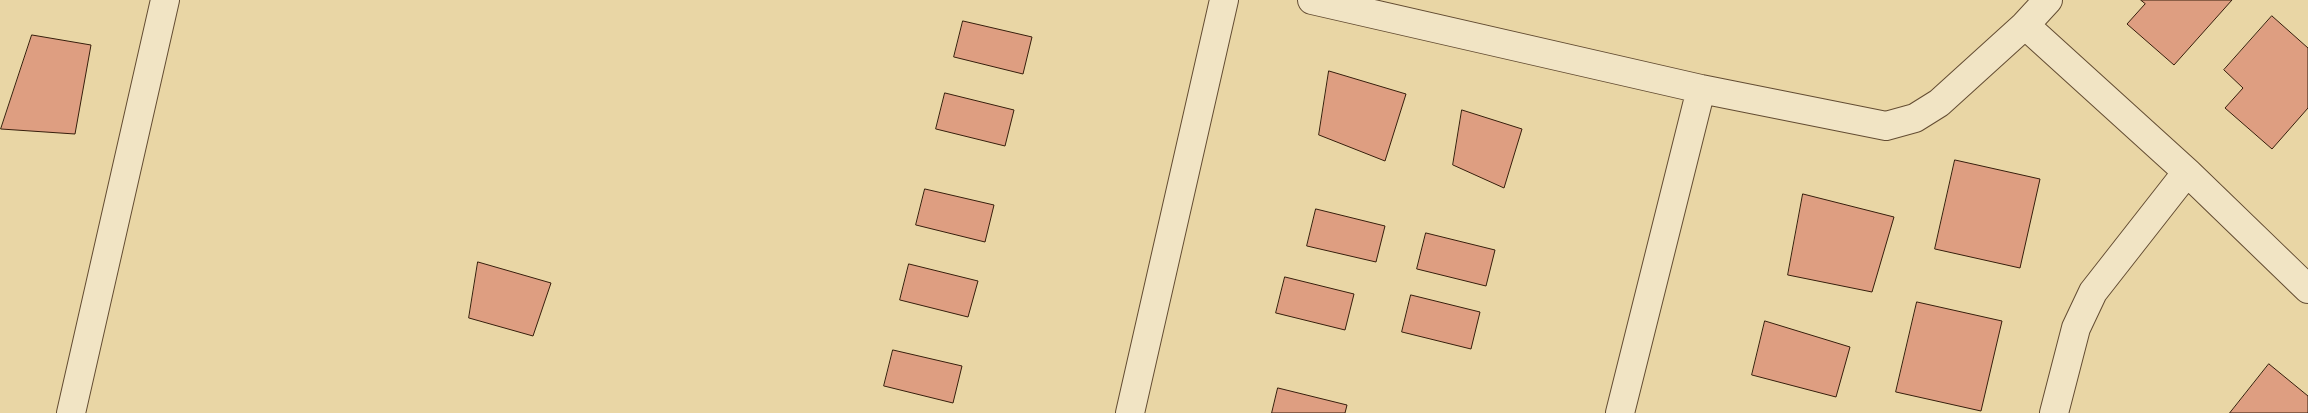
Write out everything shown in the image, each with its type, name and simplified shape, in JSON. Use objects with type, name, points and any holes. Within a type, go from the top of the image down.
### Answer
[{"type":"street","points":[[71,413],[165,0]]},
{"type":"street","points":[[1130,413],[1224,0]]},
{"type":"street","points":[[1312,0],[1700,90],[1886,126],[1915,118],[1938,103],[2025,25],[2048,0]]},
{"type":"street","points":[[2025,25],[2187,172],[2308,289]]},
{"type":"street","points":[[1620,413],[1700,90]]},
{"type":"street","points":[[2054,413],[2076,328],[2093,292],[2187,172]]},
{"type":"building","points":[[2141,0],[2232,0],[2174,65],[2127,24],[2145,4]]},
{"type":"building","points":[[2272,16],[2308,48],[2308,108],[2272,149],[2225,108],[2243,88],[2224,70]]},
{"type":"building","points":[[963,21],[1032,37],[1023,74],[954,57]]},
{"type":"building","points":[[32,35],[91,45],[75,134],[1,129]]},
{"type":"building","points":[[1329,71],[1406,94],[1385,161],[1319,135]]},
{"type":"building","points":[[945,93],[1014,110],[1005,146],[936,129]]},
{"type":"building","points":[[1462,110],[1522,129],[1504,188],[1453,165]]},
{"type":"building","points":[[1955,160],[2040,179],[2020,268],[1935,249]]},
{"type":"building","points":[[925,189],[994,205],[985,242],[916,225]]},
{"type":"building","points":[[1803,194],[1894,217],[1872,292],[1788,275]]},
{"type":"building","points":[[1316,209],[1385,226],[1376,262],[1307,246]]},
{"type":"building","points":[[1426,233],[1495,250],[1486,286],[1417,269]]},
{"type":"building","points":[[478,262],[551,283],[533,336],[469,318]]},
{"type":"building","points":[[909,264],[978,281],[968,317],[900,300]]},
{"type":"building","points":[[1285,277],[1354,294],[1345,330],[1276,313]]},
{"type":"building","points":[[1411,295],[1480,312],[1471,349],[1402,332]]},
{"type":"building","points":[[1917,302],[2002,321],[1981,411],[1896,392]]},
{"type":"building","points":[[1765,321],[1850,347],[1836,397],[1752,375]]},
{"type":"building","points":[[893,350],[962,366],[953,403],[884,386]]},
{"type":"building","points":[[2269,364],[2308,396],[2308,413],[2230,413]]},
{"type":"building","points":[[1278,388],[1347,405],[1345,413],[1272,413]]}]
